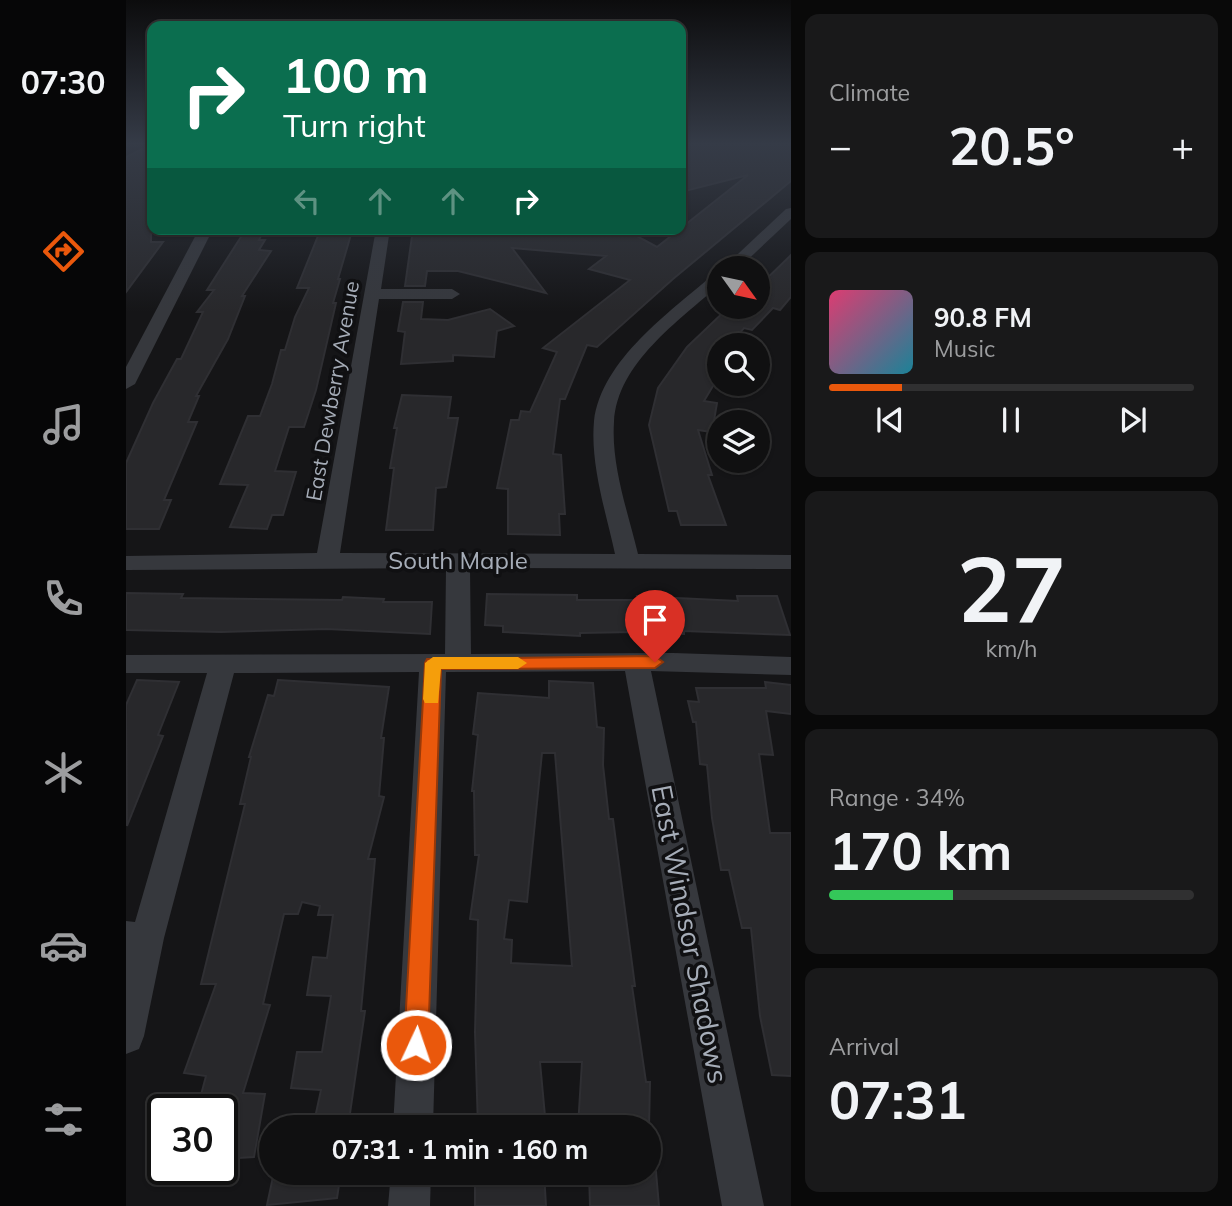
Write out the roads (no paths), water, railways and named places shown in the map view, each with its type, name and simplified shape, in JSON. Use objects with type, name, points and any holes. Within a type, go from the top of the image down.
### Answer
[{"type":"street","points":[[743,256],[791,212]]},
{"type":"street","points":[[126,384],[203,235]]},
{"type":"street","name":"East Dewberry Avenue","points":[[327,560],[382,235]]},
{"type":"street","points":[[628,562],[605,448],[604,420],[609,398],[614,385],[642,348],[707,288]]},
{"type":"street","points":[[373,294],[453,294]]},
{"type":"street","name":"South Maple","points":[[126,563],[327,560],[791,562]]},
{"type":"street","points":[[413,1115],[445,663],[458,561]]},
{"type":"street","points":[[126,664],[636,662],[791,666]]},
{"type":"street","name":"East Windsor Shadows","points":[[636,662],[743,1206]]},
{"type":"street","points":[[126,1035],[137,938],[223,664]]},
{"type":"street","points":[[409,1206],[410,1185]]}]
